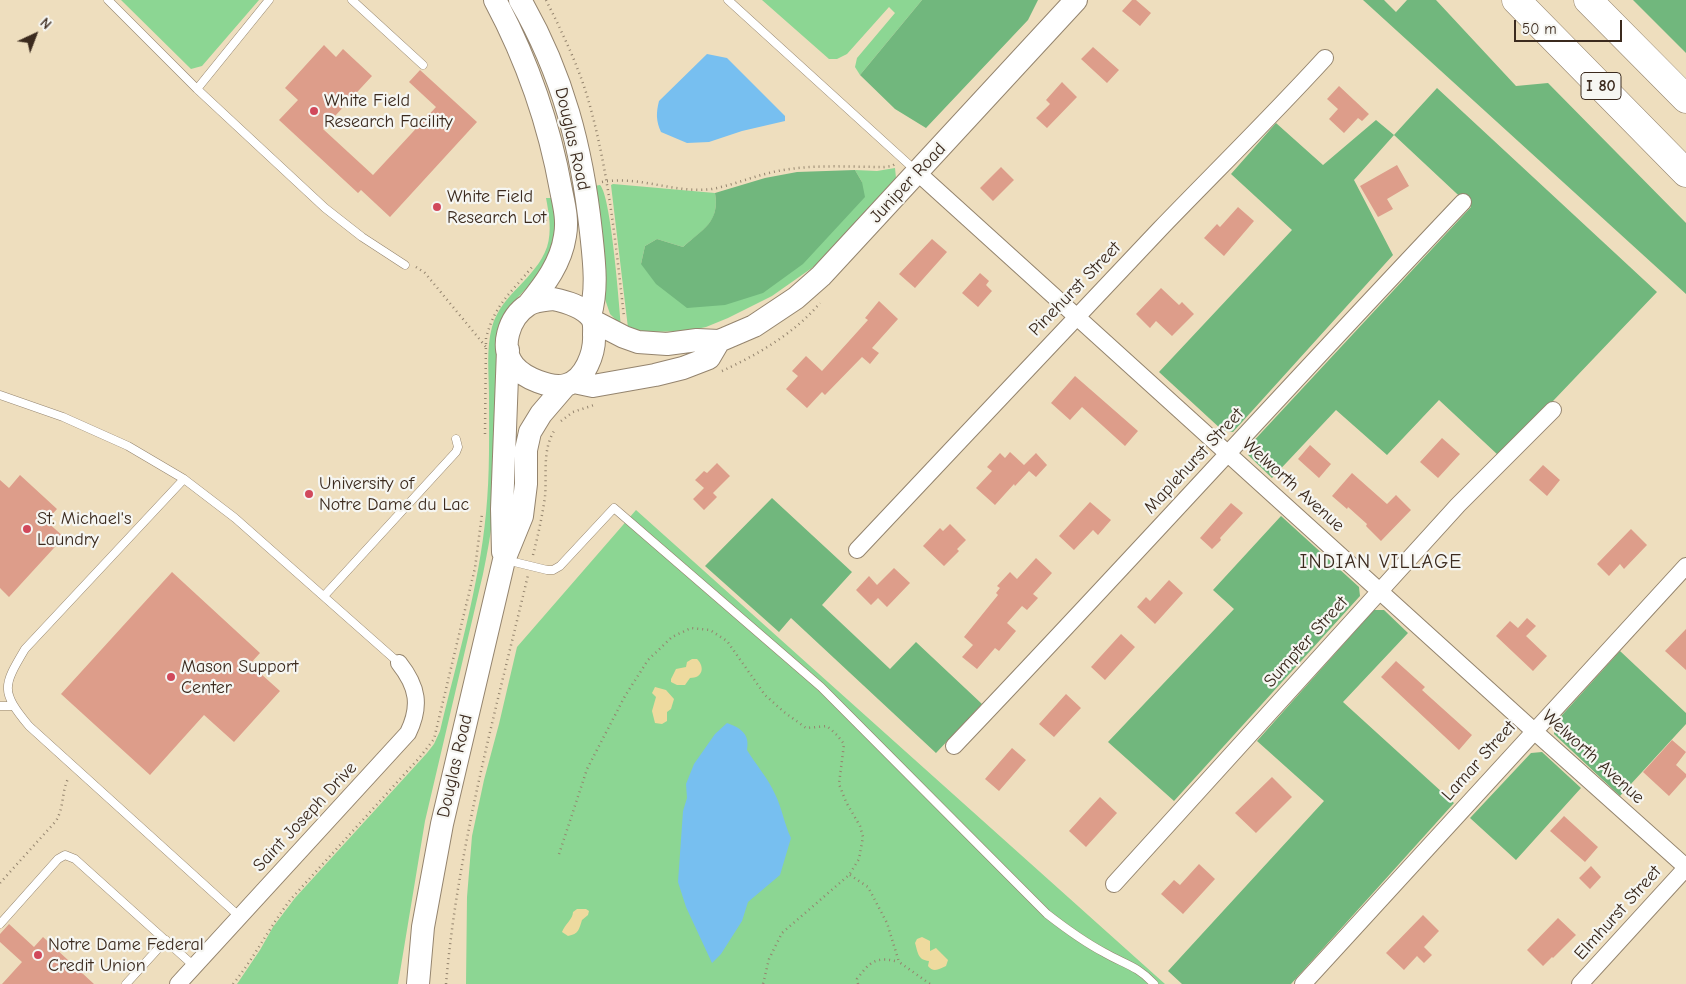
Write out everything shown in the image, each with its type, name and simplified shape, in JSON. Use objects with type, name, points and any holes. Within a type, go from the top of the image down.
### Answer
[{"type":"highway","name":"I 80","points":[[1516,0],[1686,173]]},
{"type":"highway","points":[[1588,0],[1686,100]]},
{"type":"street","name":"Douglas Road","points":[[495,0],[526,64],[538,97],[550,138],[566,216],[566,234],[562,252],[554,270],[528,305]]},
{"type":"street","name":"Douglas Road","points":[[520,0],[545,48],[559,83],[580,157],[594,260],[594,304],[592,318]]},
{"type":"street","name":"Juniper Road","points":[[592,318],[624,337],[638,342],[668,344],[697,340],[719,341],[754,326],[796,298],[821,276],[1076,0]]},
{"type":"street","name":"Pinehurst Street","points":[[857,550],[1077,316],[1325,58]]},
{"type":"street","name":"Welworth Avenue","points":[[918,173],[1686,868]]},
{"type":"street","name":"Maplehurst Street","points":[[954,746],[1075,619],[1462,202]]},
{"type":"street","points":[[553,299],[577,307],[592,318],[595,344],[591,360],[570,384],[542,383],[525,375],[513,365],[508,350],[507,337],[511,325],[518,314],[528,305],[540,300],[553,299]]},
{"type":"street","name":"Juniper Road","points":[[570,384],[593,386],[656,375],[682,368],[709,358],[719,341]]},
{"type":"street","name":"Douglas Road","points":[[504,560],[502,509],[508,350]]},
{"type":"street","name":"Douglas Road","points":[[417,981],[423,927],[442,824],[504,560],[522,516],[526,484],[526,450],[530,432],[541,414],[570,384]]},
{"type":"street","name":"Sumpter Street","points":[[1114,884],[1458,505],[1553,410]]},
{"type":"street","name":"Lamar Street","points":[[1303,984],[1686,566]]},
{"type":"street","name":"Saint Joseph Drive","points":[[178,984],[408,733],[415,716],[416,696],[414,686],[408,674],[399,663]]},
{"type":"street","name":"Elmhurst Street","points":[[1580,984],[1686,868]]},
{"type":"lane","points":[[108,0],[197,89],[325,208],[362,238],[405,265]]},
{"type":"lane","points":[[197,89],[269,0]]},
{"type":"lane","points":[[352,0],[423,66]]},
{"type":"lane","points":[[728,0],[918,173]]},
{"type":"lane","points":[[1,395],[63,418],[128,446],[184,479],[235,518],[399,663]]},
{"type":"lane","points":[[324,596],[456,452],[458,447],[456,439]]},
{"type":"lane","points":[[184,479],[25,649],[12,670],[7,688],[13,706],[29,726],[240,917]]},
{"type":"lane","points":[[504,560],[553,570],[560,566],[614,508],[821,687],[1047,914],[1105,953],[1138,969],[1154,984]]},
{"type":"lane","points":[[0,706],[13,706]]},
{"type":"lane","points":[[0,924],[58,859],[65,855],[75,859],[194,966]]},
{"type":"lane","points":[[126,984],[166,940]]},
{"type":"path","points":[[607,181],[618,180],[678,188],[711,189],[758,175],[799,168],[892,166],[901,157]]},
{"type":"path","points":[[545,208],[546,225]]},
{"type":"path","points":[[485,438],[486,347],[489,328],[499,305],[535,262]]},
{"type":"path","points":[[405,265],[414,266],[425,273],[486,347]]},
{"type":"path","points":[[446,984],[450,935],[464,852],[542,520],[547,477],[547,449],[552,434],[566,416],[583,408],[602,403]]},
{"type":"path","points":[[233,984],[250,962],[276,918],[291,899],[420,757],[434,738],[475,568],[483,511]]},
{"type":"path","points":[[559,854],[587,769],[625,696],[648,660],[672,637],[690,628],[710,630],[727,641],[765,695],[784,712],[806,728],[827,726],[844,744],[839,784],[846,802],[860,826],[863,837],[859,859],[849,875],[782,934],[769,959],[763,984]]},
{"type":"path","points":[[0,883],[56,821],[64,804],[67,780],[76,768]]},
{"type":"path","points":[[849,875],[868,887],[887,923],[899,962]]},
{"type":"path","points":[[858,984],[857,979],[867,965],[884,958],[899,962],[930,984]]},
{"type":"green space","points":[[121,0],[259,0],[202,66],[191,69]]},
{"type":"green space","points":[[762,0],[922,0],[860,75],[855,67],[857,58],[895,13],[889,7],[847,54],[837,59],[829,59]]},
{"type":"green space","points":[[922,0],[1038,0],[1028,20],[926,128],[895,109],[860,75]]},
{"type":"green space","points":[[1363,0],[1384,0],[1396,12],[1407,0],[1436,0],[1516,86],[1548,83],[1686,223],[1686,294]]},
{"type":"green space","points":[[1633,0],[1686,0],[1686,53]]},
{"type":"green space","points":[[1437,88],[1657,292],[1553,401],[1498,455],[1439,400],[1387,455],[1336,410],[1272,478],[1248,455],[1248,447],[1471,207],[1394,135]]},
{"type":"green space","points":[[1376,120],[1394,135],[1354,180],[1393,255],[1233,432],[1222,430],[1159,372],[1292,230],[1231,174],[1276,123],[1323,165]]},
{"type":"green space","points":[[895,168],[896,178],[819,263],[772,296],[706,327],[687,331],[647,332],[628,328],[611,185],[715,193],[715,212],[703,230],[683,247],[657,239],[645,246],[641,264],[862,182],[855,170],[877,171]]},
{"type":"green space","points":[[855,170],[862,182],[865,197],[803,264],[763,293],[725,305],[687,308],[656,284],[641,264],[645,246],[657,239],[683,247],[703,230],[715,211],[715,193],[765,178],[797,172]]},
{"type":"green space","points":[[600,185],[608,208],[611,228],[621,325],[610,314],[605,299],[594,186]]},
{"type":"green space","points":[[546,198],[553,198],[554,203],[556,227],[553,247],[535,278],[505,313],[498,328],[496,338],[497,448],[491,529],[483,574],[425,821],[398,984],[237,984],[273,927],[295,898],[427,753],[440,731],[467,623],[483,541],[489,469],[488,361],[490,335],[496,315],[535,268],[547,247],[550,229]]},
{"type":"green space","points":[[772,498],[852,572],[822,605],[890,669],[916,642],[982,704],[936,753],[791,618],[779,632],[705,566]]},
{"type":"green space","points":[[636,510],[1165,984],[466,984],[467,897],[472,836],[517,647]]},
{"type":"green space","points":[[1281,516],[1359,587],[1360,596],[1174,801],[1108,742],[1234,609],[1213,590]]},
{"type":"green space","points":[[1374,610],[1384,610],[1408,633],[1343,702],[1454,803],[1291,984],[1182,984],[1168,971],[1324,801],[1257,741]]},
{"type":"green space","points":[[1620,651],[1686,713],[1686,724],[1620,796],[1554,734],[1554,724]]},
{"type":"green space","points":[[1542,752],[1581,788],[1516,860],[1470,818],[1531,753]]},
{"type":"sand","points":[[697,659],[700,662],[702,669],[700,674],[690,678],[685,685],[677,685],[671,682],[676,669],[686,667],[687,662]]},
{"type":"sand","points":[[655,687],[666,690],[674,699],[671,709],[667,712],[667,721],[662,724],[655,723],[652,711],[656,697],[652,693]]},
{"type":"sand","points":[[577,909],[586,909],[589,911],[588,915],[582,920],[576,932],[568,936],[562,932],[572,917],[573,912]]},
{"type":"sand","points":[[922,937],[930,941],[930,951],[936,948],[948,960],[946,966],[937,970],[932,969],[928,966],[929,961],[921,958],[915,943],[917,939]]},
{"type":"water","points":[[707,54],[727,58],[785,116],[785,121],[742,131],[709,142],[687,143],[661,132],[657,117],[659,101]]},
{"type":"water","points":[[727,723],[736,727],[746,736],[747,750],[772,788],[791,838],[780,875],[748,902],[742,921],[721,954],[712,963],[686,907],[678,882],[683,811],[687,798],[686,784],[694,764],[715,734]]},
{"type":"building","points":[[1132,0],[1136,0],[1151,13],[1140,26],[1122,11]]},
{"type":"building","name":"White Field Research Facility","points":[[324,45],[336,57],[343,49],[372,76],[323,129],[373,175],[436,107],[409,82],[420,70],[477,122],[390,217],[361,190],[358,193],[279,120],[298,100],[285,88]]},
{"type":"building","points":[[1093,47],[1119,70],[1107,83],[1081,59]]},
{"type":"building","points":[[1062,82],[1077,97],[1047,128],[1036,118],[1050,104],[1046,100]]},
{"type":"building","points":[[1339,86],[1369,114],[1362,121],[1358,118],[1344,133],[1329,119],[1338,109],[1327,99]]},
{"type":"building","points":[[1397,165],[1409,186],[1387,199],[1393,209],[1378,217],[1360,186]]},
{"type":"building","points":[[1001,167],[1014,180],[993,201],[980,188]]},
{"type":"building","points":[[1238,207],[1254,221],[1224,256],[1204,238],[1217,224],[1220,227]]},
{"type":"building","points":[[932,239],[947,252],[915,288],[899,274]]},
{"type":"building","points":[[980,273],[989,281],[986,285],[992,291],[978,307],[962,293]]},
{"type":"building","points":[[1161,288],[1179,305],[1182,302],[1194,314],[1172,336],[1156,321],[1150,328],[1136,314]]},
{"type":"building","points":[[879,301],[898,319],[872,348],[879,353],[870,364],[862,357],[825,395],[822,392],[807,408],[786,389],[798,376],[792,371],[806,356],[822,371],[868,320],[865,318]]},
{"type":"building","points":[[1075,376],[1138,431],[1125,446],[1082,407],[1070,420],[1051,403]]},
{"type":"building","points":[[1442,438],[1460,454],[1438,478],[1420,462]]},
{"type":"building","points":[[1310,445],[1331,464],[1319,478],[1298,459]]},
{"type":"building","points":[[1010,452],[1024,465],[1036,453],[1047,465],[1036,477],[1029,471],[995,505],[976,488],[992,471],[987,467],[1000,453],[1005,458]]},
{"type":"building","points":[[717,463],[730,476],[713,493],[717,497],[704,510],[693,499],[704,488],[695,480],[704,471],[707,473]]},
{"type":"building","points":[[1543,465],[1560,480],[1547,496],[1529,480]]},
{"type":"building","points":[[1352,473],[1387,504],[1396,495],[1411,510],[1381,541],[1366,526],[1367,524],[1332,496]]},
{"type":"building","name":"St. Michael's Laundry","points":[[20,475],[57,509],[46,521],[64,537],[9,597],[0,588],[0,480],[9,488]]},
{"type":"building","points":[[1090,502],[1111,520],[1098,535],[1093,530],[1074,550],[1059,536]]},
{"type":"building","points":[[1231,503],[1243,513],[1212,549],[1200,538]]},
{"type":"building","points":[[950,524],[966,540],[957,549],[959,551],[944,566],[923,546],[940,528],[943,531]]},
{"type":"building","points":[[1631,529],[1647,545],[1624,569],[1620,564],[1609,576],[1597,564]]},
{"type":"building","points":[[1036,558],[1052,573],[1033,594],[1038,598],[1027,610],[1022,606],[1007,623],[1016,631],[999,651],[995,648],[977,669],[962,657],[973,645],[964,637],[998,595],[996,593],[1000,588],[997,586],[1010,572],[1017,579]]},
{"type":"building","points":[[894,568],[910,583],[887,607],[878,598],[871,605],[856,590],[869,576],[877,585]]},
{"type":"building","name":"Mason Support Center","points":[[172,572],[260,653],[250,664],[280,691],[234,742],[204,715],[150,775],[61,694]]},
{"type":"building","points":[[1169,580],[1183,593],[1155,624],[1137,607],[1146,597],[1150,601]]},
{"type":"building","points":[[1527,618],[1536,626],[1526,636],[1547,656],[1533,671],[1496,636],[1510,621],[1518,628]]},
{"type":"building","points":[[1686,629],[1686,670],[1665,651]]},
{"type":"building","points":[[1121,634],[1135,647],[1105,680],[1091,667]]},
{"type":"building","points":[[1396,661],[1425,687],[1422,690],[1472,735],[1459,750],[1381,677]]},
{"type":"building","points":[[1066,694],[1081,708],[1054,737],[1039,724]]},
{"type":"building","points":[[1672,740],[1686,752],[1676,765],[1686,774],[1686,777],[1669,796],[1643,772]]},
{"type":"building","points":[[1012,748],[1026,760],[999,791],[985,779]]},
{"type":"building","points":[[1272,777],[1292,797],[1256,833],[1235,813]]},
{"type":"building","points":[[1100,797],[1117,813],[1086,847],[1069,831]]},
{"type":"building","points":[[1564,816],[1598,847],[1585,862],[1550,831]]},
{"type":"building","points":[[1199,864],[1215,879],[1183,914],[1161,894],[1174,880],[1180,885]]},
{"type":"building","points":[[1591,866],[1601,877],[1590,889],[1579,878]]},
{"type":"building","points":[[1423,915],[1439,931],[1424,947],[1432,955],[1424,963],[1417,956],[1404,970],[1386,953]]},
{"type":"building","points":[[1558,918],[1576,935],[1543,966],[1527,950]]},
{"type":"building","name":"Notre Dame Federal Credit Union","points":[[9,924],[34,947],[43,937],[94,984],[2,984],[22,962],[0,942],[0,934]]},
{"type":"place","name":"White Field Research Facility","points":[[314,111]]},
{"type":"place","name":"White Field Research Lot","points":[[437,207]]},
{"type":"place","name":"University of Notre Dame du Lac","points":[[309,494]]},
{"type":"place","name":"St. Michael's Laundry","points":[[27,529]]},
{"type":"place","name":"Mason Support Center","points":[[171,677]]},
{"type":"place","name":"Notre Dame Federal Credit Union","points":[[38,955]]},
{"type":"district","name":"INDIAN VILLAGE","points":[[1381,562]]}]
